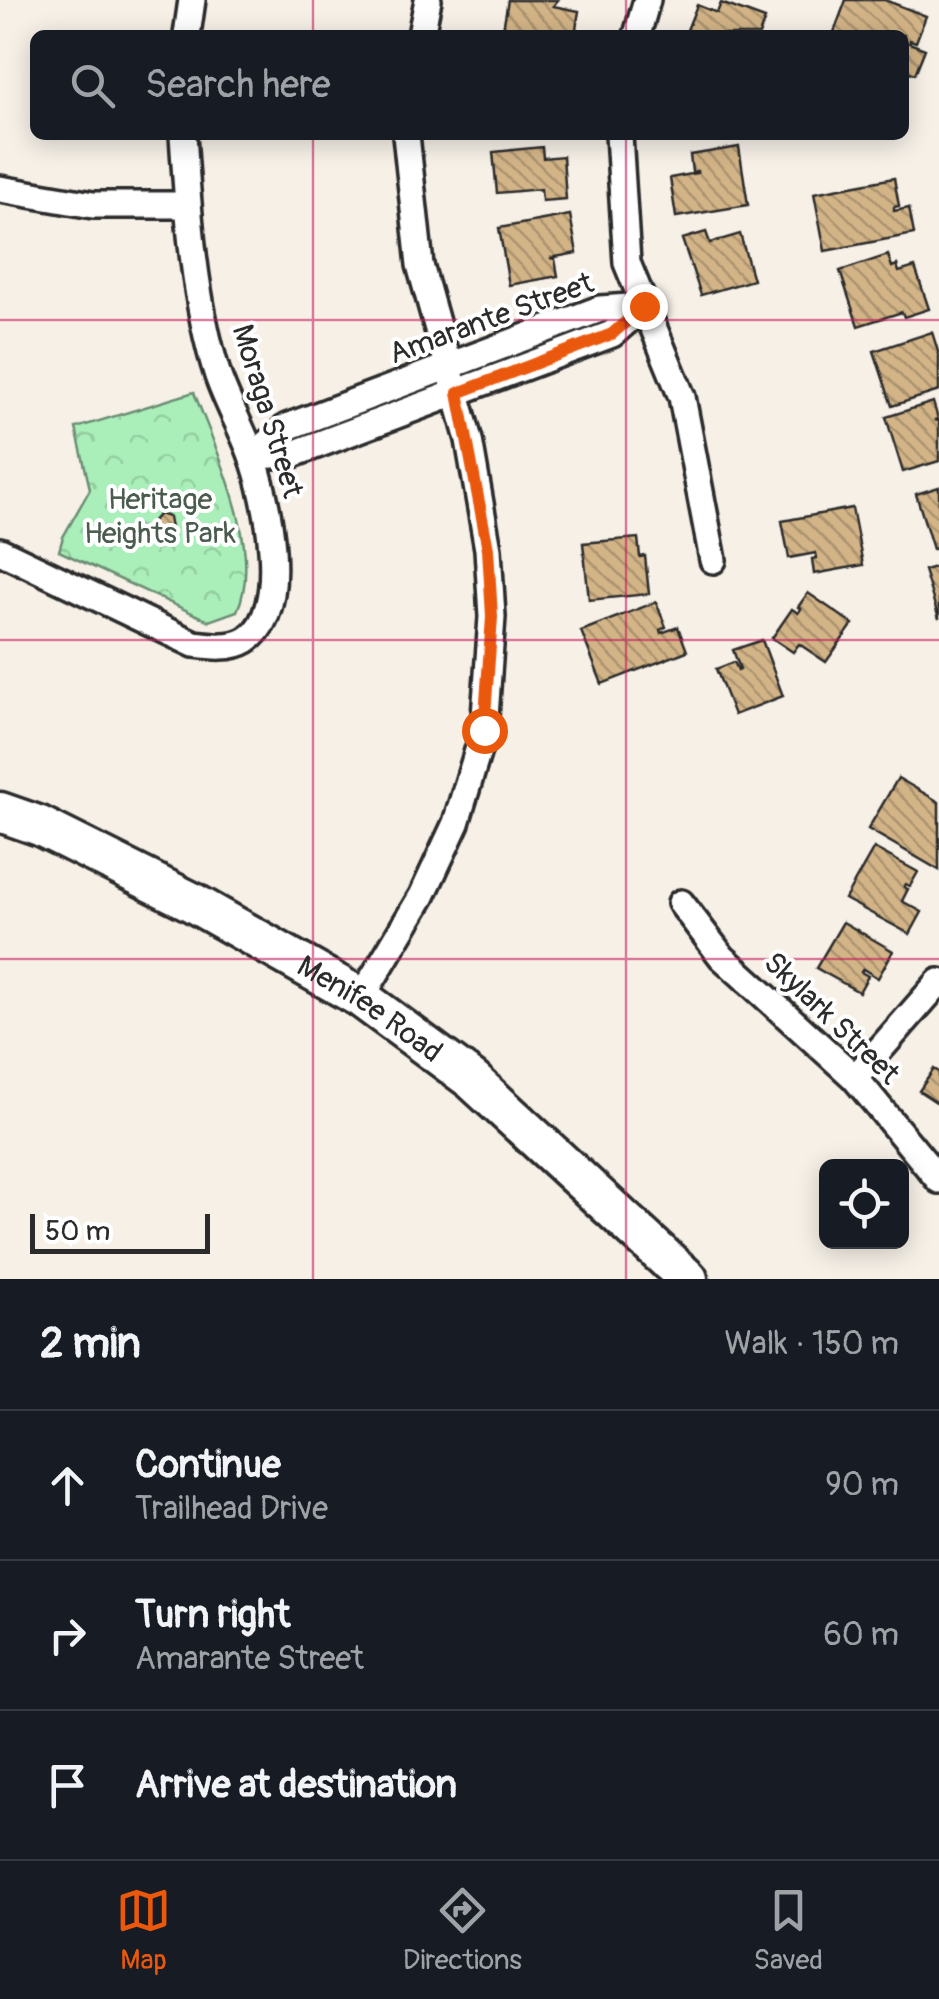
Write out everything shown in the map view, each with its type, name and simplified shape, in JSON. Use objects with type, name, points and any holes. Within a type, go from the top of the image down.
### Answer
[{"type":"main road","name":"Menifee Road","points":[[0,812],[40,826],[192,902],[361,998],[472,1080],[688,1279]]},
{"type":"street","points":[[188,30],[192,0]]},
{"type":"street","points":[[422,30],[428,0]]},
{"type":"street","points":[[638,30],[647,0]]},
{"type":"street","name":"Moraga Street","points":[[0,551],[194,644],[219,647],[246,640],[266,616],[274,586],[266,516],[252,456],[218,376],[199,287],[187,205],[183,140]]},
{"type":"street","points":[[361,998],[422,896],[449,838],[484,730],[492,617],[488,549],[458,393],[420,266],[407,140]]},
{"type":"street","points":[[618,140],[626,263],[682,397],[713,560]]},
{"type":"street","points":[[0,188],[92,205],[187,205]]},
{"type":"street","name":"Amarante Street","points":[[252,456],[287,427],[600,309],[644,306]]},
{"type":"street","name":"Amarante Street","points":[[252,456],[293,454],[458,393],[612,334],[644,306]]},
{"type":"street","name":"Skylark Street","points":[[681,902],[722,957],[855,1078],[939,1180]]},
{"type":"street","points":[[855,1078],[939,982]]},
{"type":"green space","name":"Heritage Heights Park","points":[[194,392],[225,471],[242,530],[245,559],[244,586],[237,611],[209,621],[59,551],[90,489],[76,428]]},
{"type":"building","points":[[508,0],[558,0],[553,6],[579,11],[576,30],[503,30]]},
{"type":"building","points":[[846,0],[885,0],[926,16],[916,42],[909,43],[909,30],[835,30]]},
{"type":"building","points":[[721,3],[765,19],[761,30],[687,30],[697,5],[717,13]]},
{"type":"building","points":[[909,43],[925,49],[915,74],[909,72]]},
{"type":"building","points":[[542,147],[543,158],[563,156],[566,199],[542,201],[541,189],[497,193],[493,152]]},
{"type":"building","points":[[739,147],[748,205],[676,217],[670,178],[697,173],[692,172],[690,155]]},
{"type":"building","points":[[894,178],[899,206],[894,211],[909,208],[914,234],[825,251],[814,193]]},
{"type":"building","points":[[570,215],[577,253],[550,258],[555,259],[558,276],[509,285],[499,228]]},
{"type":"building","points":[[706,232],[710,243],[740,234],[753,280],[701,295],[682,239]]},
{"type":"building","points":[[888,255],[892,267],[897,265],[899,272],[915,267],[929,309],[904,317],[902,312],[858,326],[840,271]]},
{"type":"building","points":[[932,332],[939,355],[939,391],[892,406],[874,351]]},
{"type":"building","points":[[933,402],[938,419],[934,420],[939,421],[939,461],[903,472],[886,417]]},
{"type":"building","points":[[939,487],[939,548],[933,549],[916,494]]},
{"type":"building","points":[[852,508],[863,565],[814,574],[812,559],[817,558],[816,553],[789,558],[782,521]]},
{"type":"building","points":[[159,514],[169,517],[171,528],[163,536],[153,532],[152,522]]},
{"type":"building","points":[[638,538],[640,557],[645,556],[649,594],[589,600],[583,543]]},
{"type":"building","points":[[939,566],[939,619],[924,570]]},
{"type":"building","points":[[808,593],[853,624],[826,662],[799,644],[793,652],[772,638],[792,609],[798,613]]},
{"type":"building","points":[[656,602],[666,627],[661,633],[678,627],[687,651],[602,684],[581,631]]},
{"type":"building","points":[[762,640],[783,696],[734,715],[716,669],[734,662],[740,669],[733,650]]},
{"type":"building","points":[[898,778],[939,802],[939,870],[868,829]]},
{"type":"building","points":[[874,848],[918,872],[910,886],[904,887],[908,889],[902,901],[922,912],[910,934],[845,899]]},
{"type":"building","points":[[843,922],[893,951],[878,978],[863,969],[861,972],[868,976],[859,992],[816,968]]},
{"type":"building","points":[[934,1069],[939,1072],[939,1104],[919,1091]]},
{"type":"route","points":[[484,730],[492,617],[488,549],[458,393],[612,334],[644,306]]}]
